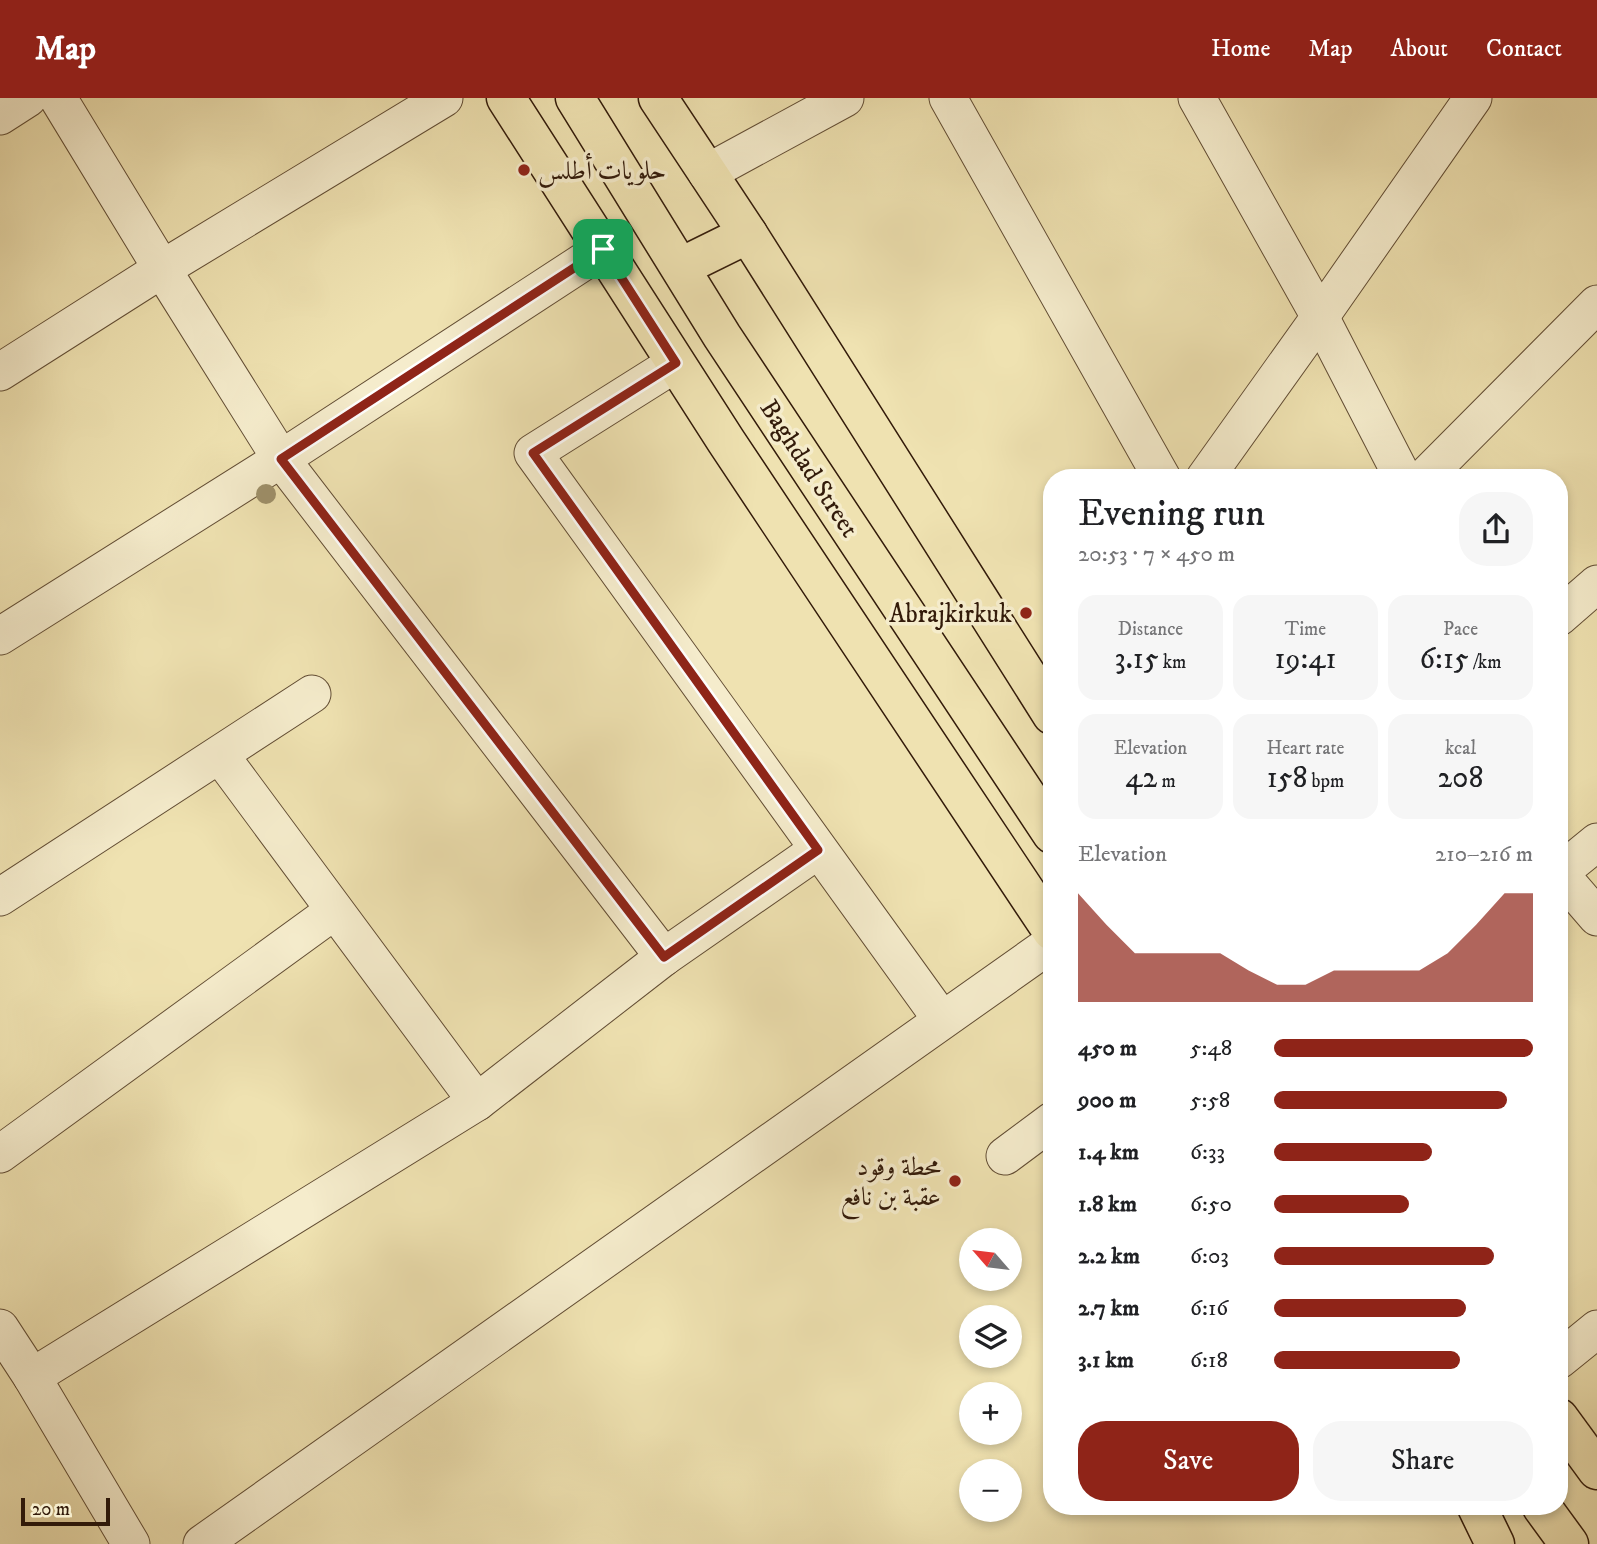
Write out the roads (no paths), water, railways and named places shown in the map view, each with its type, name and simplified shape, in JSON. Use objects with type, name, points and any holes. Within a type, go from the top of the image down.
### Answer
[{"type":"main road","points":[[506,98],[726,441],[1043,918]]},
{"type":"main road","name":"Baghdad Street","points":[[575,98],[722,336],[1043,821]]},
{"type":"main road","points":[[659,98],[1043,694]]},
{"type":"main road","points":[[681,267],[748,234]]},
{"type":"main road","points":[[726,441],[770,408]]},
{"type":"main road","points":[[1003,858],[1043,832]]},
{"type":"main road","points":[[1568,1430],[1597,1470]]},
{"type":"main road","points":[[1481,1515],[1494,1544]]},
{"type":"main road","points":[[1548,1515],[1569,1544]]},
{"type":"street","points":[[0,116],[27,98]]},
{"type":"street","points":[[58,98],[281,459],[664,957]]},
{"type":"street","points":[[0,372],[162,269],[444,98]]},
{"type":"street","points":[[707,173],[845,98]]},
{"type":"street","points":[[948,98],[1157,469]]},
{"type":"street","points":[[1211,469],[1473,98]]},
{"type":"street","points":[[1205,103],[1398,469]]},
{"type":"street","points":[[0,636],[281,459],[603,249]]},
{"type":"street","points":[[1433,469],[1595,311]]},
{"type":"street","points":[[676,363],[533,453],[942,1020]]},
{"type":"street","points":[[1568,609],[1597,584]]},
{"type":"street","points":[[0,897],[312,694]]},
{"type":"street","points":[[220,755],[477,1102]]},
{"type":"street","points":[[1568,866],[1597,842]]},
{"type":"street","points":[[33,1377],[477,1102],[664,957],[818,850]]},
{"type":"street","points":[[1568,883],[1597,916]]},
{"type":"street","points":[[0,1154],[334,911]]},
{"type":"street","points":[[202,1544],[1043,949]]},
{"type":"street","points":[[1005,1156],[1043,1128]]},
{"type":"street","points":[[0,1328],[33,1377],[131,1544]]},
{"type":"street","points":[[1568,1353],[1597,1329]]},
{"type":"place","name":"حلويات أطلس","points":[[524,170]]},
{"type":"place","name":"Abrajkirkuk","points":[[1026,613]]},
{"type":"place","name":"محطة وقود عقبة بن نافع","points":[[955,1181]]}]
